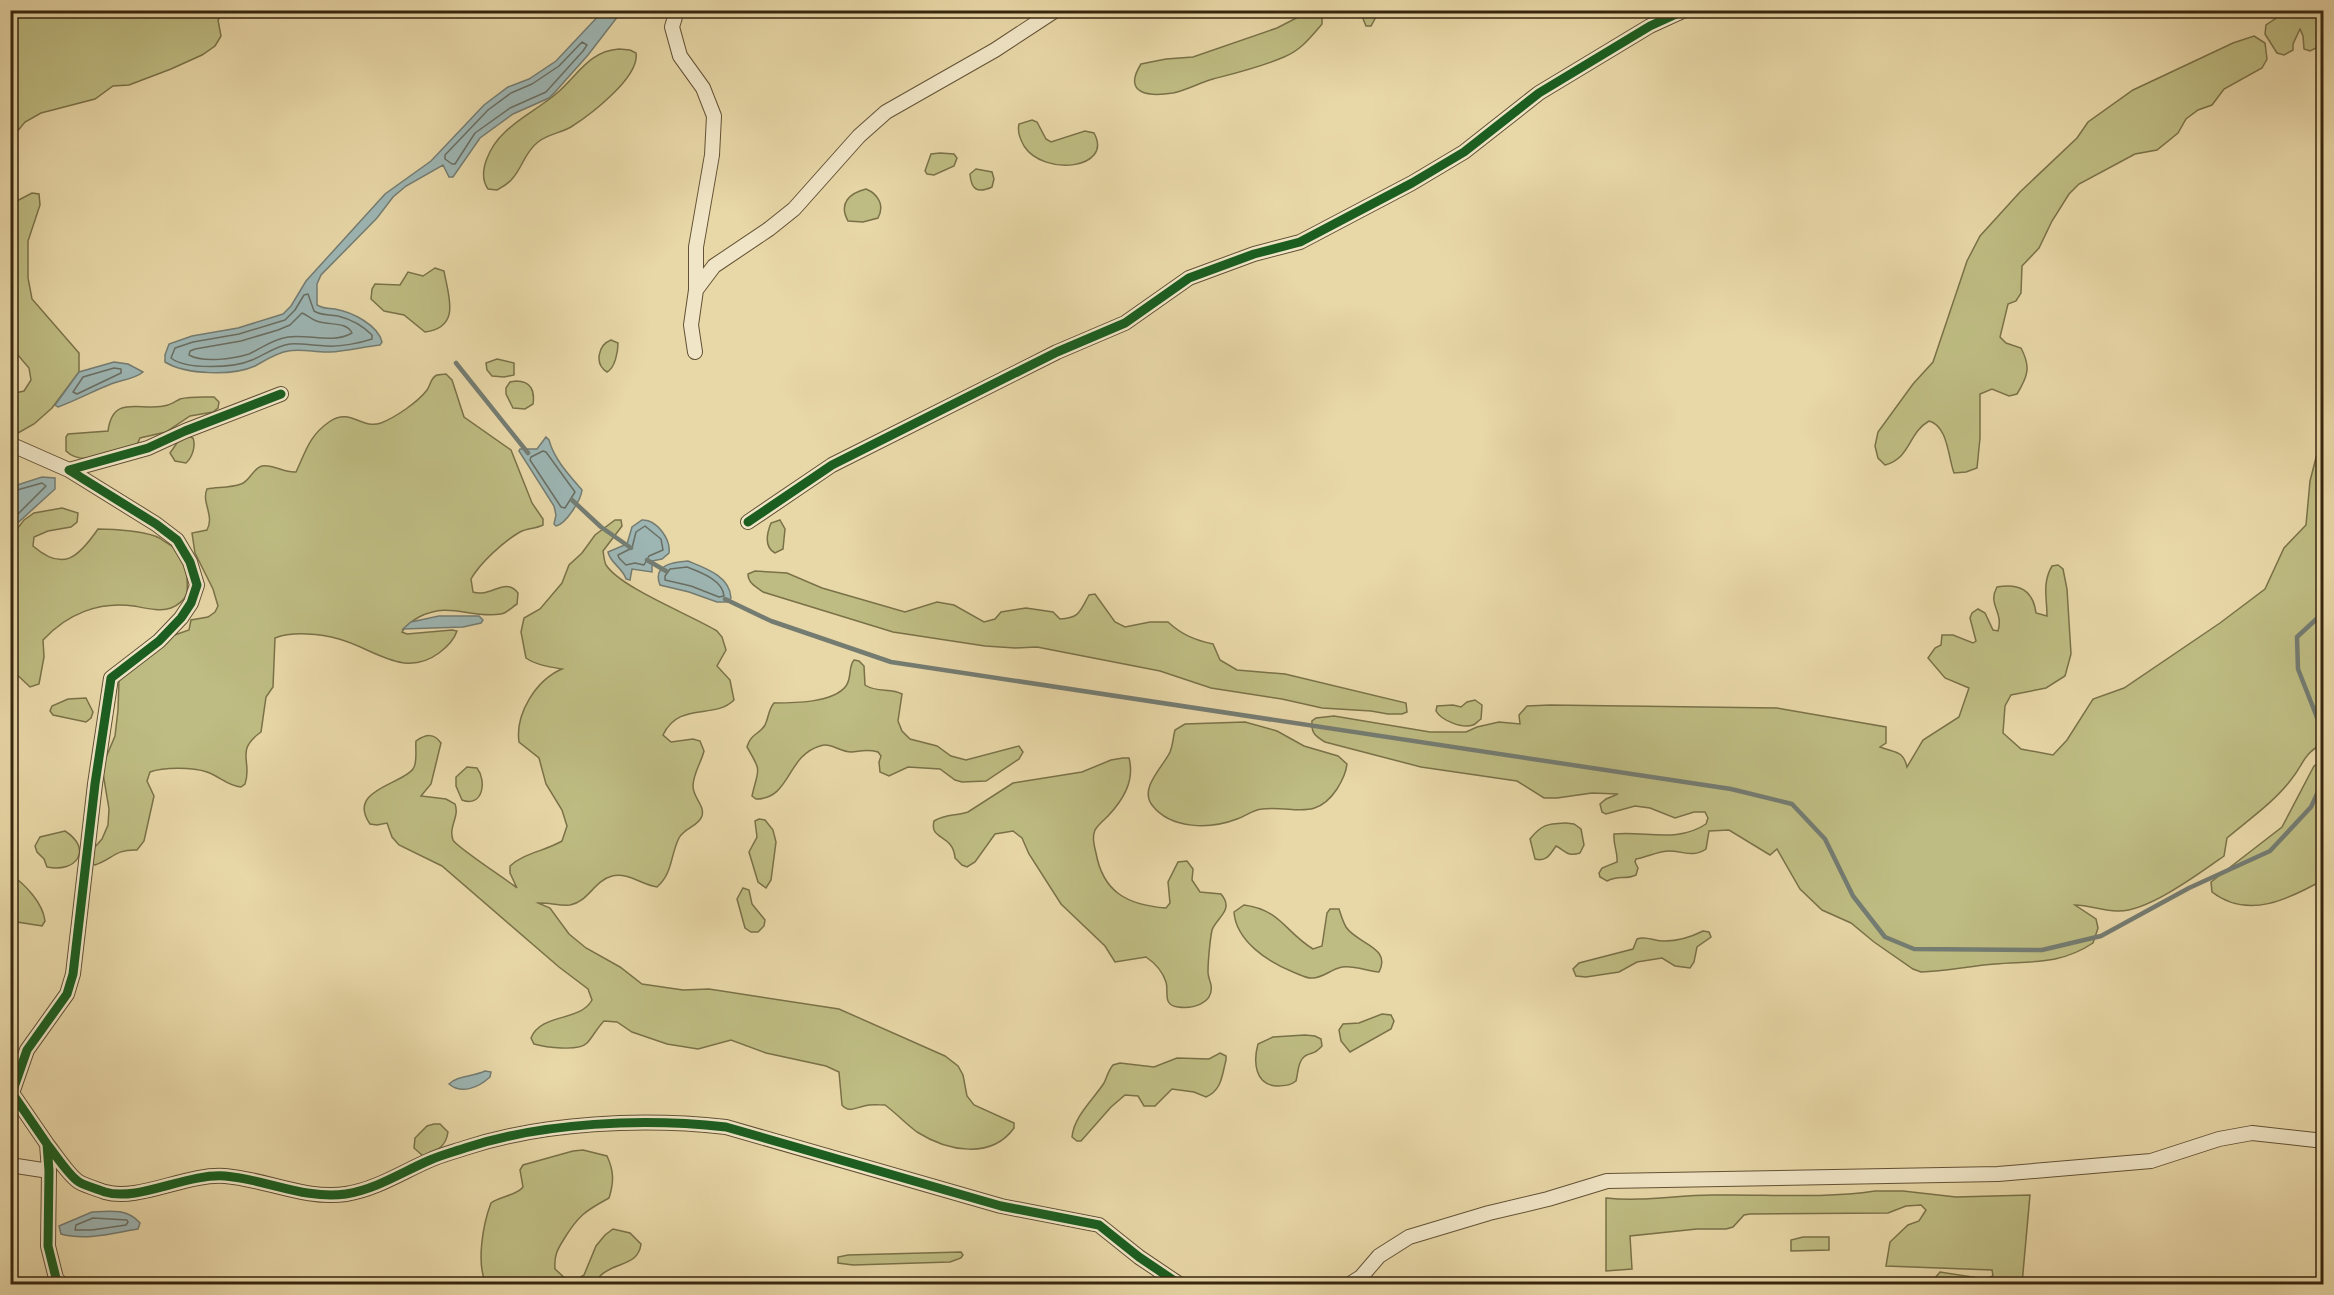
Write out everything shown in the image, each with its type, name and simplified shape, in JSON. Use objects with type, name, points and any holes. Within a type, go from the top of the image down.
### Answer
[{"type":"street","points":[[677,10],[672,27],[680,56],[703,88],[714,116],[712,155],[696,246],[696,290],[691,325],[694,352]]},
{"type":"street","points":[[696,290],[714,266],[794,209],[859,136],[886,112],[995,50],[1056,10]]},
{"type":"street","points":[[748,522],[832,465],[1057,352],[1125,323],[1190,278],[1254,254],[1300,242],[1412,183],[1464,152],[1539,93],[1650,26],[1684,10]]},
{"type":"street","points":[[69,470],[148,448],[185,430],[281,394]]},
{"type":"street","points":[[10,444],[69,470],[156,524],[177,540],[190,562],[197,585],[191,603],[181,618],[159,641],[111,678],[95,784],[73,974],[67,994],[27,1050],[11,1091],[47,1144],[78,1182],[107,1193],[139,1193],[185,1179],[225,1176],[306,1193],[344,1194],[374,1188],[432,1159],[506,1138],[580,1126],[635,1122],[685,1122],[726,1127],[1001,1206],[1099,1225],[1138,1257],[1179,1284]]},
{"type":"street","points":[[1350,1284],[1361,1277],[1379,1256],[1409,1237],[1607,1181],[1998,1174],[2151,1161],[2219,1138],[2252,1134],[2324,1141]]},
{"type":"street","points":[[47,1144],[48,1246],[56,1278],[60,1284]]},
{"type":"street","points":[[10,1165],[49,1171]]},
{"type":"shaded area","points":[[11,10],[225,11],[218,20],[221,36],[215,46],[202,55],[129,85],[113,86],[95,99],[41,113],[25,122],[11,139]]},
{"type":"shaded area","points":[[1360,10],[1386,11],[1377,15],[1371,26],[1366,26]]},
{"type":"shaded area","points":[[1317,11],[1322,18],[1322,24],[1300,47],[1284,57],[1173,93],[1147,93],[1136,87],[1136,74],[1141,64],[1193,57],[1277,28],[1308,12]]},
{"type":"shaded area","points":[[2300,11],[2323,11],[2322,45],[2310,51],[2304,49],[2300,29],[2293,44],[2293,50],[2284,55],[2277,53],[2265,34],[2266,25],[2278,17]]},
{"type":"shaded area","points":[[2254,36],[2265,43],[2267,59],[2262,68],[2224,89],[2212,105],[2198,110],[2186,119],[2178,133],[2157,150],[2135,154],[2079,184],[2069,194],[2052,221],[2039,248],[2022,266],[2021,293],[2016,301],[2008,304],[2000,337],[2006,343],[2021,348],[2027,366],[2026,377],[2017,394],[2009,396],[1992,389],[1980,394],[1977,468],[1954,473],[1944,435],[1935,424],[1929,421],[1917,432],[1900,457],[1885,465],[1878,458],[1875,446],[1878,432],[1913,384],[1933,362],[1967,261],[1980,236],[2020,192],[2077,138],[2088,122],[2133,90],[2233,43]]},
{"type":"shaded area","points":[[619,49],[636,53],[635,63],[612,95],[567,129],[538,142],[507,184],[497,190],[488,189],[484,167],[490,151],[500,137],[557,93],[592,59],[600,54]]},
{"type":"shaded area","points":[[1032,120],[1037,122],[1046,139],[1051,142],[1085,131],[1094,133],[1098,145],[1094,155],[1074,165],[1046,162],[1034,156],[1024,146],[1018,130],[1019,124]]},
{"type":"shaded area","points":[[931,154],[954,154],[957,158],[954,166],[934,175],[927,174],[925,171]]},
{"type":"shaded area","points":[[976,169],[992,172],[994,179],[992,187],[979,190],[973,187],[970,174]]},
{"type":"shaded area","points":[[866,189],[879,200],[881,209],[878,218],[863,222],[848,221],[844,209],[847,200],[855,193]]},
{"type":"shaded area","points":[[32,193],[39,194],[40,205],[28,241],[28,278],[32,299],[79,353],[79,372],[52,408],[34,424],[11,437],[10,394],[24,391],[31,380],[29,368],[11,347],[11,204]]},
{"type":"shaded area","points":[[435,268],[444,271],[450,300],[448,317],[437,329],[425,332],[404,315],[384,311],[371,299],[375,284],[400,285],[408,272],[423,276]]},
{"type":"shaded area","points":[[611,340],[618,343],[617,351],[614,363],[607,372],[600,364],[599,355],[603,346]]},
{"type":"shaded area","points":[[497,359],[514,363],[514,375],[492,376],[487,370],[486,363]]},
{"type":"shaded area","points":[[446,374],[452,380],[464,417],[511,450],[532,503],[543,519],[543,525],[520,532],[500,547],[486,559],[471,579],[473,592],[486,592],[503,587],[513,588],[518,593],[517,604],[501,614],[441,610],[419,617],[409,623],[402,632],[407,634],[457,631],[450,643],[439,653],[426,660],[413,663],[389,659],[352,643],[324,636],[298,634],[275,638],[273,687],[266,697],[261,732],[248,745],[246,751],[245,784],[241,787],[236,786],[194,769],[170,768],[150,772],[147,781],[154,796],[144,841],[137,850],[124,851],[95,865],[92,863],[93,849],[102,839],[108,825],[109,809],[102,767],[115,736],[119,681],[123,673],[169,637],[189,630],[191,620],[208,617],[215,612],[218,606],[213,589],[195,553],[192,533],[207,530],[209,525],[207,489],[241,484],[262,466],[296,472],[312,438],[329,422],[344,417],[368,424],[381,423],[400,413],[418,399],[427,390],[435,376]]},
{"type":"shaded area","points":[[510,382],[525,383],[532,391],[533,404],[525,409],[513,408],[506,394],[506,388]]},
{"type":"shaded area","points":[[214,397],[219,402],[218,408],[213,412],[190,416],[166,432],[140,438],[136,447],[90,459],[73,456],[66,451],[68,434],[108,431],[111,419],[123,408],[158,407],[170,405],[183,398]]},
{"type":"shaded area","points":[[188,436],[194,441],[190,458],[186,463],[175,461],[170,453],[181,437]]},
{"type":"shaded area","points":[[2323,439],[2323,743],[2307,756],[2295,775],[2276,797],[2227,838],[2224,856],[2187,881],[2143,906],[2129,910],[2112,911],[2075,905],[2096,919],[2098,928],[2093,943],[2057,959],[1921,972],[1913,969],[1851,923],[1822,910],[1800,889],[1777,849],[1770,855],[1729,830],[1709,831],[1706,849],[1701,852],[1692,854],[1665,851],[1636,859],[1638,868],[1636,875],[1607,881],[1600,877],[1599,873],[1602,868],[1617,862],[1614,834],[1673,835],[1684,833],[1706,824],[1708,818],[1705,812],[1694,812],[1675,818],[1650,808],[1635,806],[1606,814],[1602,812],[1600,804],[1618,794],[1592,793],[1544,798],[1517,781],[1421,767],[1325,742],[1316,736],[1312,728],[1312,721],[1316,718],[1334,716],[1430,732],[1466,732],[1499,722],[1520,724],[1519,715],[1527,706],[1550,705],[1777,708],[1886,727],[1886,743],[1880,747],[1901,755],[1907,767],[1923,740],[1959,717],[1969,688],[1945,678],[1928,658],[1935,648],[1941,645],[1942,635],[1953,635],[1973,643],[1976,641],[1970,618],[1972,613],[1978,609],[1985,613],[1993,630],[1998,631],[1999,618],[1994,599],[1997,587],[2012,586],[2024,590],[2032,599],[2036,613],[2047,616],[2047,578],[2052,566],[2058,565],[2063,569],[2067,589],[2071,654],[2065,676],[2046,688],[2011,695],[2005,706],[2003,733],[2021,749],[2053,755],[2067,740],[2093,699],[2124,688],[2220,623],[2265,589],[2284,548],[2306,525],[2310,481]]},
{"type":"shaded area","points":[[62,508],[78,513],[77,522],[71,527],[48,531],[34,537],[33,546],[44,554],[61,560],[69,558],[84,548],[98,529],[148,534],[173,546],[183,556],[187,592],[181,602],[163,610],[121,605],[96,608],[73,616],[43,640],[44,657],[39,684],[30,687],[11,669],[10,538],[24,520],[34,513]]},
{"type":"shaded area","points":[[615,520],[621,520],[622,526],[603,551],[606,565],[614,574],[641,592],[717,631],[722,637],[726,650],[717,666],[730,680],[734,700],[717,709],[687,714],[678,718],[663,735],[671,742],[693,739],[700,741],[704,751],[693,786],[702,816],[679,838],[669,870],[662,882],[657,887],[629,877],[612,876],[600,882],[576,903],[566,905],[538,903],[550,908],[569,934],[586,948],[620,967],[642,984],[683,990],[709,989],[839,1009],[945,1056],[958,1066],[963,1075],[967,1096],[974,1105],[1014,1123],[1014,1128],[993,1145],[968,1149],[942,1144],[917,1132],[885,1105],[847,1109],[842,1105],[839,1072],[826,1066],[766,1053],[731,1040],[698,1049],[667,1044],[632,1032],[617,1022],[604,1021],[583,1046],[561,1048],[534,1044],[531,1038],[543,1025],[579,1012],[586,1007],[592,1000],[588,989],[559,967],[442,866],[399,845],[392,837],[387,823],[370,824],[365,812],[365,803],[379,789],[413,769],[416,760],[416,741],[430,736],[436,737],[441,743],[431,784],[421,796],[446,799],[455,804],[456,813],[452,835],[453,840],[462,849],[517,888],[510,873],[510,866],[522,858],[562,841],[567,826],[562,810],[546,784],[539,758],[519,742],[519,731],[520,720],[529,699],[544,681],[562,669],[539,664],[526,658],[521,632],[524,618],[540,609],[562,583],[569,565],[582,553],[595,535]]},
{"type":"shaded area","points":[[780,520],[785,529],[783,549],[775,553],[769,547],[768,535],[771,523]]},
{"type":"shaded area","points":[[755,571],[787,573],[822,588],[905,612],[937,602],[954,605],[984,622],[995,619],[1001,612],[1026,608],[1053,612],[1060,619],[1072,617],[1079,613],[1089,595],[1095,594],[1115,622],[1125,627],[1150,622],[1168,622],[1189,636],[1213,644],[1220,660],[1237,670],[1285,674],[1406,703],[1407,712],[1388,714],[1322,708],[1211,688],[1160,671],[1037,647],[985,646],[893,632],[763,592],[749,580],[748,574]]},
{"type":"shaded area","points":[[854,660],[864,666],[865,685],[902,694],[898,721],[902,731],[910,739],[937,746],[951,756],[966,760],[1019,746],[1023,752],[1019,759],[986,781],[962,782],[955,780],[940,769],[908,767],[889,776],[880,772],[881,756],[878,752],[868,750],[847,752],[824,745],[809,751],[801,758],[776,792],[756,799],[752,796],[758,771],[747,747],[751,739],[765,725],[774,703],[823,699],[840,692],[848,683]]},
{"type":"shaded area","points":[[86,698],[93,712],[91,718],[86,722],[53,715],[50,711],[52,706],[68,699]]},
{"type":"shaded area","points":[[1475,700],[1482,705],[1481,719],[1473,725],[1463,726],[1452,723],[1442,718],[1436,711],[1437,706],[1461,707]]},
{"type":"shaded area","points":[[1245,722],[1277,731],[1304,746],[1338,756],[1347,764],[1342,780],[1329,799],[1312,809],[1262,809],[1227,822],[1204,826],[1180,823],[1170,819],[1152,805],[1148,792],[1150,785],[1170,752],[1175,730],[1185,724]]},
{"type":"shaded area","points":[[1129,758],[1130,766],[1126,790],[1113,810],[1096,828],[1094,835],[1099,866],[1104,878],[1111,887],[1129,900],[1166,908],[1170,903],[1168,882],[1178,862],[1187,861],[1193,869],[1192,880],[1200,892],[1221,894],[1225,900],[1223,914],[1211,934],[1208,972],[1211,991],[1206,1001],[1195,1006],[1178,1007],[1170,1004],[1167,998],[1166,982],[1162,974],[1146,957],[1115,962],[1105,946],[1061,904],[1029,854],[1022,838],[1013,831],[995,834],[975,862],[967,867],[955,858],[950,844],[935,832],[933,827],[934,821],[968,812],[1013,783],[1082,772],[1111,760]]},
{"type":"shaded area","points":[[2323,760],[2323,880],[2282,900],[2254,906],[2240,905],[2212,892],[2211,882],[2282,827],[2314,766]]},
{"type":"shaded area","points":[[467,767],[477,768],[482,780],[479,797],[469,801],[462,800],[456,786],[456,777]]},
{"type":"shaded area","points":[[765,820],[773,830],[776,842],[771,880],[766,888],[758,882],[749,852],[757,837],[755,821]]},
{"type":"shaded area","points":[[1574,824],[1581,829],[1584,845],[1580,853],[1569,854],[1556,846],[1545,859],[1535,859],[1530,839],[1534,834],[1545,826]]},
{"type":"shaded area","points":[[65,831],[78,845],[80,852],[78,858],[66,866],[47,867],[35,846],[40,837]]},
{"type":"shaded area","points":[[10,874],[22,883],[41,907],[45,921],[42,926],[11,921]]},
{"type":"shaded area","points":[[743,888],[749,890],[752,904],[765,920],[764,926],[758,932],[751,932],[745,928],[737,899]]},
{"type":"shaded area","points":[[1244,905],[1275,917],[1313,949],[1322,946],[1327,913],[1330,909],[1339,909],[1351,933],[1372,946],[1381,957],[1382,964],[1379,972],[1342,967],[1311,978],[1283,968],[1255,949],[1241,932],[1234,912]]},
{"type":"shaded area","points":[[1703,931],[1709,932],[1711,937],[1697,947],[1694,962],[1690,968],[1675,966],[1662,958],[1637,962],[1619,972],[1586,977],[1576,976],[1573,969],[1579,963],[1633,949],[1637,939],[1640,938],[1675,940]]},
{"type":"shaded area","points":[[1382,1014],[1391,1015],[1394,1021],[1391,1029],[1350,1052],[1341,1041],[1339,1030],[1343,1024],[1359,1023]]},
{"type":"shaded area","points":[[1305,1035],[1321,1039],[1322,1046],[1303,1058],[1296,1081],[1280,1086],[1264,1082],[1256,1065],[1258,1044],[1273,1037]]},
{"type":"shaded area","points":[[1220,1053],[1226,1056],[1226,1060],[1220,1081],[1215,1090],[1206,1097],[1194,1092],[1172,1089],[1155,1106],[1144,1106],[1138,1096],[1125,1095],[1111,1107],[1081,1141],[1072,1137],[1076,1122],[1104,1083],[1113,1065],[1120,1063],[1154,1067],[1177,1058],[1209,1059]]},
{"type":"shaded area","points":[[440,1124],[448,1132],[447,1137],[440,1148],[423,1156],[414,1148],[415,1138],[427,1126]]},
{"type":"shaded area","points":[[583,1150],[607,1156],[612,1172],[611,1192],[609,1198],[578,1219],[558,1250],[555,1269],[567,1280],[576,1280],[584,1275],[596,1246],[613,1229],[630,1233],[641,1244],[635,1257],[606,1271],[600,1276],[599,1284],[486,1284],[481,1255],[485,1222],[491,1203],[523,1187],[520,1170],[523,1165]]},
{"type":"shaded area","points":[[1903,1191],[1956,1197],[2030,1195],[2022,1284],[1955,1284],[1950,1278],[1935,1278],[1940,1272],[1985,1279],[1993,1276],[1992,1270],[1886,1266],[1890,1242],[1908,1225],[1919,1221],[1926,1210],[1921,1205],[1906,1206],[1888,1213],[1750,1214],[1744,1215],[1733,1227],[1726,1229],[1697,1229],[1630,1236],[1632,1269],[1606,1271],[1606,1198],[1713,1195],[1814,1196]]},
{"type":"shaded area","points":[[1803,1237],[1829,1237],[1829,1250],[1791,1251],[1791,1240]]},
{"type":"shaded area","points":[[961,1252],[963,1255],[961,1258],[950,1262],[853,1265],[838,1263],[838,1257],[848,1255]]},
{"type":"water","points":[[603,11],[622,11],[588,55],[549,98],[513,114],[480,138],[453,177],[449,177],[443,165],[406,186],[393,197],[377,218],[321,275],[317,284],[317,305],[342,311],[363,320],[380,336],[382,342],[380,345],[330,352],[288,351],[246,369],[222,373],[185,370],[165,362],[169,344],[192,336],[238,328],[283,314],[291,306],[306,281],[385,194],[431,161],[484,105],[508,87],[529,79],[556,61]]},
{"type":"water","points":[[114,362],[128,364],[143,372],[58,407],[55,405],[79,372]]},
{"type":"water","points":[[546,437],[558,460],[582,490],[572,511],[564,521],[556,526],[554,506],[519,451],[520,449],[537,449]]},
{"type":"water","points":[[42,477],[55,478],[55,489],[11,529],[11,487]]},
{"type":"water","points":[[642,520],[653,523],[662,531],[668,542],[669,553],[662,559],[652,561],[652,572],[632,569],[630,580],[626,579],[608,552],[627,544],[632,527]]},
{"type":"water","points":[[688,561],[721,578],[730,590],[731,598],[728,602],[717,602],[660,585],[658,578],[661,569],[676,562]]},
{"type":"water","points":[[439,616],[479,616],[483,620],[481,623],[463,627],[403,629],[411,622]]},
{"type":"water","points":[[485,1071],[491,1072],[490,1077],[476,1087],[459,1089],[449,1084],[457,1079]]},
{"type":"water","points":[[92,1212],[124,1213],[140,1223],[138,1229],[100,1236],[80,1237],[61,1234],[59,1226]]},
{"type":"waterway","points":[[456,363],[528,453]]},
{"type":"waterway","points":[[572,500],[601,527],[631,548]]},
{"type":"waterway","points":[[647,560],[666,571]]},
{"type":"waterway","points":[[725,599],[771,621],[891,662],[1731,789],[1792,804],[1825,839],[1853,896],[1885,937],[1914,949],[2042,950],[2101,936],[2189,888],[2270,851],[2311,807],[2324,779]]},
{"type":"waterway","points":[[2324,612],[2297,637],[2298,669],[2324,741]]},
{"type":"cycle path","points":[[748,522],[832,465],[1057,352],[1125,323],[1189,278],[1254,254],[1300,242],[1412,183],[1464,152],[1539,93],[1650,26],[1685,10]]},
{"type":"cycle path","points":[[61,1284],[56,1278],[48,1246],[47,1144],[12,1093],[27,1050],[67,994],[73,974],[95,784],[111,678],[159,641],[181,618],[191,603],[197,585],[190,562],[177,540],[156,524],[69,470],[148,448],[185,431],[281,394]]},
{"type":"cycle path","points":[[47,1144],[75,1179],[105,1192],[132,1193],[210,1176],[225,1176],[300,1192],[331,1195],[357,1192],[443,1155],[527,1132],[594,1124],[628,1123],[726,1127],[1001,1206],[1099,1225],[1139,1257],[1179,1284]]}]
